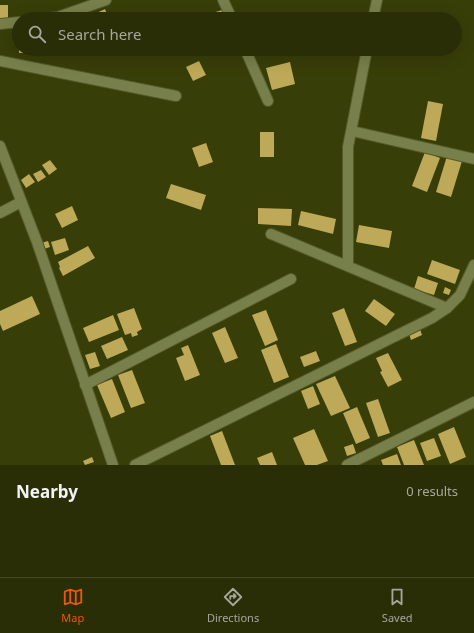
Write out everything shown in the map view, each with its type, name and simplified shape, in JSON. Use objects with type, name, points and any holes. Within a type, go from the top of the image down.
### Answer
[{"type":"street","points":[[72,12],[106,0]]},
{"type":"street","points":[[223,0],[229,12]]},
{"type":"street","points":[[374,12],[377,0]]},
{"type":"street","points":[[0,24],[12,23]]},
{"type":"street","points":[[248,56],[268,101]]},
{"type":"street","points":[[348,266],[348,147],[366,56]]},
{"type":"street","points":[[0,62],[176,96]]},
{"type":"street","points":[[352,131],[474,159]]},
{"type":"street","points":[[0,146],[37,242],[113,465]]},
{"type":"street","points":[[0,213],[22,202]]},
{"type":"street","points":[[271,234],[448,308]]},
{"type":"street","points":[[135,465],[432,318],[448,308],[460,295],[474,265]]},
{"type":"street","points":[[85,385],[291,279]]},
{"type":"street","points":[[347,465],[474,402]]},
{"type":"building","points":[[0,5],[8,5],[8,18],[0,18]]},
{"type":"building","points":[[105,9],[106,12],[98,12]]},
{"type":"building","points":[[199,61],[206,75],[193,81],[186,67]]},
{"type":"building","points":[[290,62],[295,84],[272,90],[266,68]]},
{"type":"building","points":[[428,101],[443,104],[436,141],[421,138]]},
{"type":"building","points":[[260,132],[274,132],[274,157],[260,157]]},
{"type":"building","points":[[206,143],[213,162],[199,167],[192,148]]},
{"type":"building","points":[[425,152],[440,158],[427,192],[412,186]]},
{"type":"building","points":[[447,156],[462,161],[451,197],[436,192]]},
{"type":"building","points":[[50,160],[57,169],[49,175],[42,165]]},
{"type":"building","points":[[41,170],[46,177],[38,182],[33,174]]},
{"type":"building","points":[[29,174],[35,182],[26,188],[21,180]]},
{"type":"building","points":[[171,184],[206,195],[201,210],[166,198]]},
{"type":"building","points":[[72,206],[78,220],[62,228],[55,214]]},
{"type":"building","points":[[258,208],[292,209],[291,226],[258,224]]},
{"type":"building","points":[[301,211],[336,219],[333,234],[298,225]]},
{"type":"building","points":[[359,225],[392,231],[389,248],[356,242]]},
{"type":"building","points":[[65,238],[69,250],[55,255],[51,242]]},
{"type":"building","points":[[48,241],[50,247],[44,249],[41,243]]},
{"type":"building","points":[[88,246],[95,258],[63,276],[58,262]]},
{"type":"building","points":[[432,260],[460,270],[455,284],[427,274]]},
{"type":"building","points":[[418,276],[438,283],[434,295],[414,289]]},
{"type":"building","points":[[445,287],[451,290],[449,295],[443,293]]},
{"type":"building","points":[[32,296],[40,314],[3,331],[0,324],[0,311]]},
{"type":"building","points":[[374,299],[395,314],[386,326],[365,311]]},
{"type":"building","points":[[134,308],[142,329],[137,332],[138,335],[132,337],[131,333],[125,335],[117,314]]},
{"type":"building","points":[[344,308],[357,342],[345,346],[332,313]]},
{"type":"building","points":[[266,310],[278,340],[265,346],[252,315]]},
{"type":"building","points":[[113,315],[119,330],[89,342],[83,328]]},
{"type":"building","points":[[225,327],[238,358],[225,363],[212,333]]},
{"type":"building","points":[[420,329],[422,335],[411,340],[409,334]]},
{"type":"building","points":[[122,337],[128,350],[107,359],[101,346]]},
{"type":"building","points":[[276,344],[289,377],[274,383],[261,350]]},
{"type":"building","points":[[188,345],[200,375],[185,381],[176,358],[184,355],[181,348]]},
{"type":"building","points":[[316,351],[320,361],[304,367],[300,357]]},
{"type":"building","points":[[95,352],[100,366],[90,369],[85,355]]},
{"type":"building","points":[[388,353],[402,380],[388,387],[380,372],[382,371],[376,358]]},
{"type":"building","points":[[132,370],[145,403],[131,408],[118,375]]},
{"type":"building","points":[[335,376],[350,408],[331,416],[316,384]]},
{"type":"building","points":[[112,379],[125,412],[111,418],[97,385]]},
{"type":"building","points":[[313,386],[320,404],[308,409],[301,391]]},
{"type":"building","points":[[378,399],[390,433],[378,437],[366,403]]},
{"type":"building","points":[[357,407],[370,438],[356,444],[343,413]]},
{"type":"building","points":[[454,427],[466,457],[450,464],[438,434]]},
{"type":"building","points":[[314,429],[328,461],[317,465],[305,465],[293,438]]},
{"type":"building","points":[[222,431],[235,465],[221,465],[210,436]]},
{"type":"building","points":[[434,438],[441,456],[427,461],[420,443]]},
{"type":"building","points":[[414,440],[424,465],[404,465],[397,447]]},
{"type":"building","points":[[353,444],[356,453],[347,456],[344,447]]},
{"type":"building","points":[[272,452],[277,465],[260,465],[257,458]]},
{"type":"building","points":[[397,454],[401,465],[383,465],[381,460]]},
{"type":"building","points":[[92,457],[94,462],[85,465],[83,461]]}]
